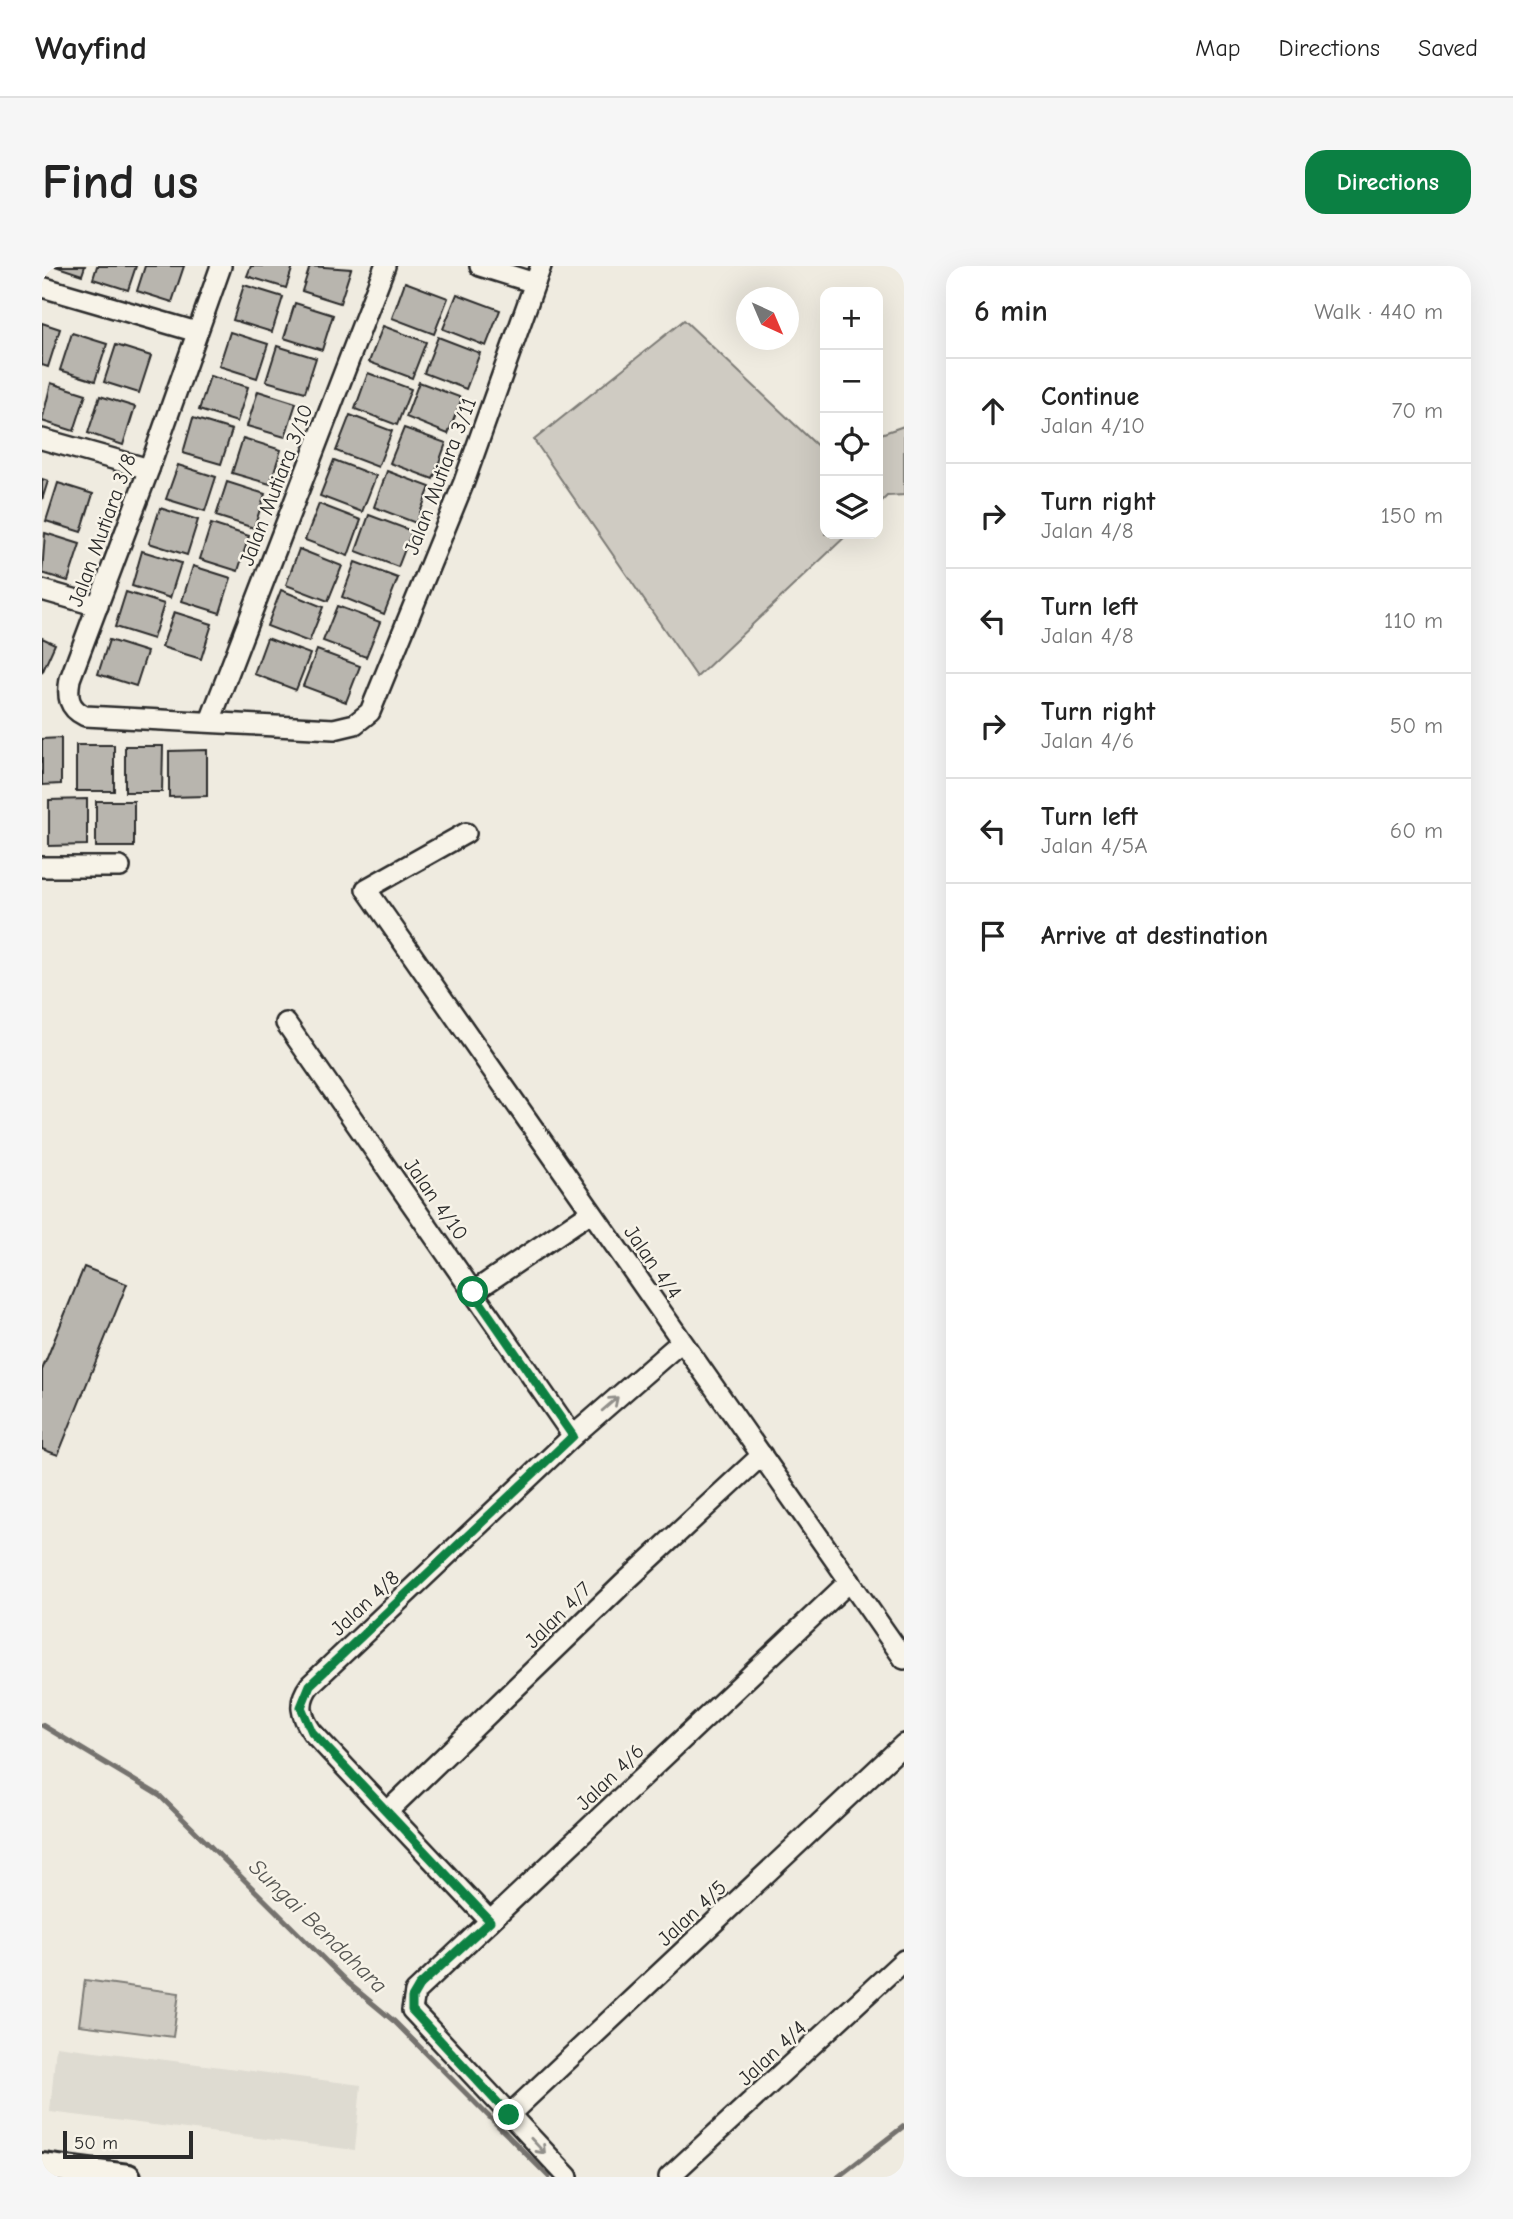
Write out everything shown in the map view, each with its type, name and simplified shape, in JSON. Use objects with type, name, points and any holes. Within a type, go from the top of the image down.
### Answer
[{"type":"street","name":"Jalan Mutiara 3/8","points":[[221,266],[67,693],[73,709],[85,716],[345,728],[364,717],[376,701]]},
{"type":"street","name":"Jalan Mutiara 3/10","points":[[210,721],[385,266]]},
{"type":"street","points":[[480,266],[538,274]]},
{"type":"street","name":"Jalan Mutiara 3/11","points":[[376,701],[464,482],[538,274]]},
{"type":"street","points":[[42,287],[197,332]]},
{"type":"street","points":[[42,439],[149,470]]},
{"type":"street","points":[[42,590],[98,606]]},
{"type":"street","name":"Jalan 4/4","points":[[466,833],[366,889],[904,1659]]},
{"type":"street","points":[[42,867],[120,867]]},
{"type":"street","name":"Jalan 4/10","points":[[286,1023],[573,1436]]},
{"type":"street","points":[[473,1292],[590,1212]]},
{"type":"street","name":"Jalan 4/8","points":[[490,1921],[312,1732],[301,1707],[310,1685],[573,1436],[681,1342]]},
{"type":"street","name":"Jalan 4/7","points":[[388,1811],[624,1583],[762,1455]]},
{"type":"street","name":"Jalan 4/6","points":[[509,2115],[412,2010],[412,1998],[419,1986],[850,1580]]},
{"type":"street","name":"Jalan 4/5","points":[[509,2115],[904,1744]]},
{"type":"street","name":"Jalan 4/4","points":[[668,2177],[904,1960]]},
{"type":"street","points":[[509,2115],[568,2177]]},
{"type":"street","points":[[42,2166],[74,2174],[128,2177]]},
{"type":"shaded area","points":[[684,320],[820,448],[820,539],[843,539],[697,677],[534,440]]},
{"type":"shaded area","points":[[904,426],[904,495],[887,496],[883,500],[883,476],[883,433]]},
{"type":"shaded area","points":[[85,1980],[179,1993],[173,2037],[79,2025]]},
{"type":"shaded area","points":[[56,2046],[361,2085],[355,2150],[50,2112]]},
{"type":"building","points":[[55,266],[85,266],[82,275]]},
{"type":"building","points":[[97,266],[136,266],[128,290],[93,279]]},
{"type":"building","points":[[145,266],[184,266],[172,302],[137,291]]},
{"type":"building","points":[[251,266],[293,266],[286,288],[247,276]]},
{"type":"building","points":[[310,266],[351,269],[340,303],[302,291]]},
{"type":"building","points":[[405,282],[448,298],[434,334],[392,318]]},
{"type":"building","points":[[244,285],[283,297],[272,332],[233,320]]},
{"type":"building","points":[[457,294],[500,310],[486,346],[443,329]]},
{"type":"building","points":[[295,303],[333,315],[322,350],[284,338]]},
{"type":"building","points":[[42,323],[60,329],[48,367],[42,365]]},
{"type":"building","points":[[383,326],[426,342],[412,378],[369,362]]},
{"type":"building","points":[[230,332],[268,344],[257,378],[219,366]]},
{"type":"building","points":[[72,333],[107,344],[95,381],[60,370]]},
{"type":"building","points":[[438,337],[480,353],[466,389],[424,373]]},
{"type":"building","points":[[116,345],[151,356],[139,393],[104,382]]},
{"type":"building","points":[[277,346],[316,358],[305,392],[266,381]]},
{"type":"building","points":[[368,373],[411,389],[397,425],[355,409]]},
{"type":"building","points":[[210,376],[248,387],[237,422],[199,410]]},
{"type":"building","points":[[419,382],[462,398],[448,434],[406,417]]},
{"type":"building","points":[[51,383],[86,394],[74,431],[42,421]]},
{"type":"building","points":[[258,391],[296,403],[285,437],[247,426]]},
{"type":"building","points":[[100,396],[135,407],[123,445],[88,433]]},
{"type":"building","points":[[350,415],[392,431],[378,467],[336,451]]},
{"type":"building","points":[[193,418],[232,430],[221,464],[183,453]]},
{"type":"building","points":[[404,428],[446,443],[433,479],[390,463]]},
{"type":"building","points":[[243,438],[281,450],[270,484],[232,473]]},
{"type":"building","points":[[334,460],[376,476],[362,512],[320,496]]},
{"type":"building","points":[[178,465],[216,477],[205,511],[166,499]]},
{"type":"building","points":[[387,471],[430,487],[416,523],[374,507]]},
{"type":"building","points":[[42,479],[48,481],[42,500]]},
{"type":"building","points":[[227,482],[265,494],[254,528],[216,516]]},
{"type":"building","points":[[58,483],[93,494],[81,532],[46,521]]},
{"type":"building","points":[[319,504],[361,520],[348,556],[305,540]]},
{"type":"building","points":[[160,508],[198,520],[187,555],[149,543]]},
{"type":"building","points":[[369,515],[412,531],[398,567],[356,551]]},
{"type":"building","points":[[211,524],[249,536],[238,571],[200,559]]},
{"type":"building","points":[[45,533],[80,544],[68,581],[42,573]]},
{"type":"building","points":[[299,549],[342,566],[328,601],[286,585]]},
{"type":"building","points":[[142,551],[181,563],[170,598],[132,586]]},
{"type":"building","points":[[355,562],[398,578],[384,614],[342,597]]},
{"type":"building","points":[[193,566],[231,578],[220,613],[182,601]]},
{"type":"building","points":[[281,590],[323,607],[309,642],[267,626]]},
{"type":"building","points":[[126,592],[164,604],[153,639],[115,627]]},
{"type":"building","points":[[337,606],[380,622],[366,657],[323,641]]},
{"type":"building","points":[[174,612],[212,624],[201,659],[162,647]]},
{"type":"building","points":[[42,638],[55,644],[42,673]]},
{"type":"building","points":[[267,638],[310,654],[296,690],[254,674]]},
{"type":"building","points":[[109,640],[147,652],[136,686],[98,674]]},
{"type":"building","points":[[317,650],[360,666],[346,702],[303,686]]},
{"type":"building","points":[[61,738],[61,784],[42,785],[42,739]]},
{"type":"building","points":[[76,745],[114,745],[114,791],[76,791]]},
{"type":"building","points":[[125,746],[163,746],[162,792],[125,792]]},
{"type":"building","points":[[207,750],[207,796],[169,797],[169,751]]},
{"type":"building","points":[[87,799],[87,845],[49,846],[49,800]]},
{"type":"building","points":[[96,801],[134,801],[134,847],[96,847]]},
{"type":"building","points":[[84,1267],[127,1284],[58,1455],[42,1449],[42,1370]]},
{"type":"waterway","name":"Sungai Bendahara","points":[[42,1725],[160,1796],[348,1983],[395,2022],[549,2177]]},
{"type":"waterway","name":"Sungai Bendahara","points":[[838,2177],[904,2126]]},
{"type":"route","points":[[473,1292],[573,1436],[310,1685],[302,1698],[301,1707],[304,1720],[312,1732],[490,1921],[419,1986],[412,1998],[412,2010],[509,2115]]}]
